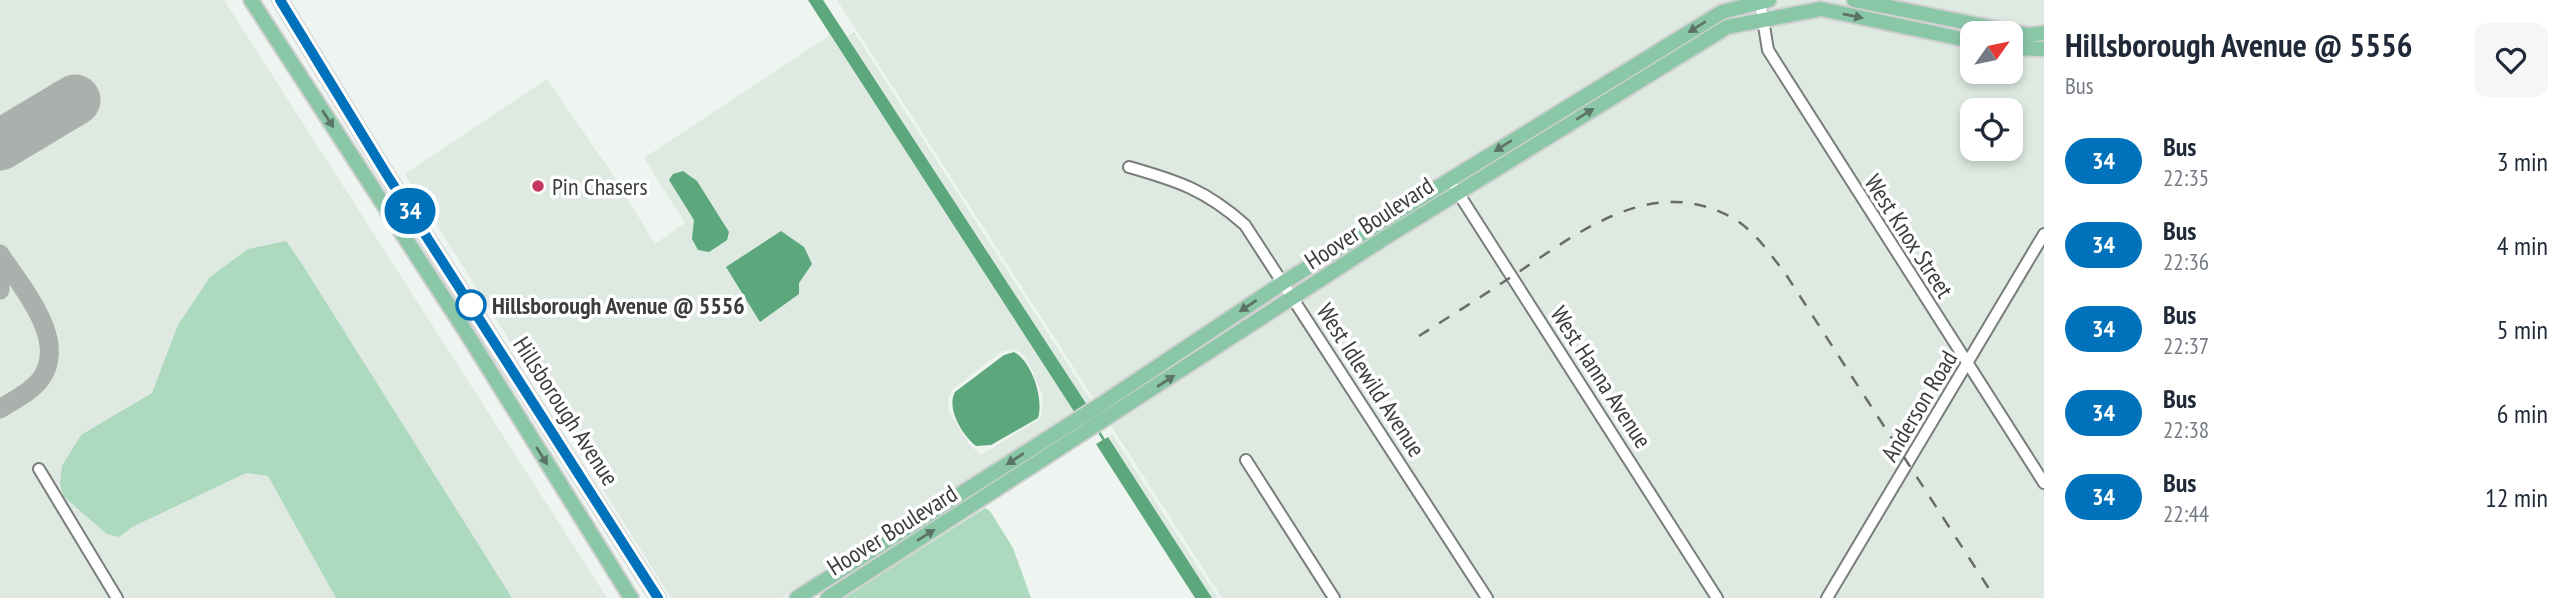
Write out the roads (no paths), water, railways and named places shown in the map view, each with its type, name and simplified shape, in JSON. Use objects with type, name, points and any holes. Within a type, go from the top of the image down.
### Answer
[{"type":"main road","name":"Hillsborough Avenue","points":[[251,0],[466,332],[631,598]]},
{"type":"main road","points":[[259,0],[314,98]]},
{"type":"main road","name":"Hillsborough Avenue","points":[[280,0],[420,227],[658,598]]},
{"type":"main road","points":[[289,0],[299,32]]},
{"type":"main road","points":[[1854,0],[2029,35],[2044,33]]},
{"type":"main road","name":"Hoover Boulevard","points":[[797,598],[1100,405],[1284,282],[1450,179],[1722,12],[1764,1]]},
{"type":"main road","name":"Hoover Boulevard","points":[[828,598],[1458,193],[1727,27],[1762,18],[1821,9],[1960,38]]},
{"type":"main road","points":[[2023,48],[2044,49]]},
{"type":"main road","points":[[347,148],[355,146],[362,151],[407,219],[420,227]]},
{"type":"main road","points":[[466,332],[483,347],[526,410],[545,423]]},
{"type":"street","name":"West Knox Street","points":[[1764,1],[1762,18],[1768,50],[1773,59],[2044,483]]},
{"type":"street","name":"West Idlewild Avenue","points":[[1129,167],[1186,183],[1223,205],[1245,225],[1487,598]]},
{"type":"street","name":"West Hanna Avenue","points":[[1450,179],[1717,598]]},
{"type":"street","name":"Anderson Road","points":[[1827,598],[1968,367],[2044,234]]},
{"type":"street","points":[[1246,460],[1334,598]]},
{"type":"street","points":[[39,469],[117,598]]},
{"type":"waterway","points":[[1098,430],[1105,442]]},
{"type":"railway","points":[[1419,336],[1563,242],[1616,214],[1671,202],[1700,205],[1729,216],[1753,234],[1785,273],[1995,598]]},
{"type":"place","name":"Pin Chasers","points":[[538,186]]},
{"type":"place","name":"Hillsborough Avenue @ 5556","points":[[471,305]]}]
